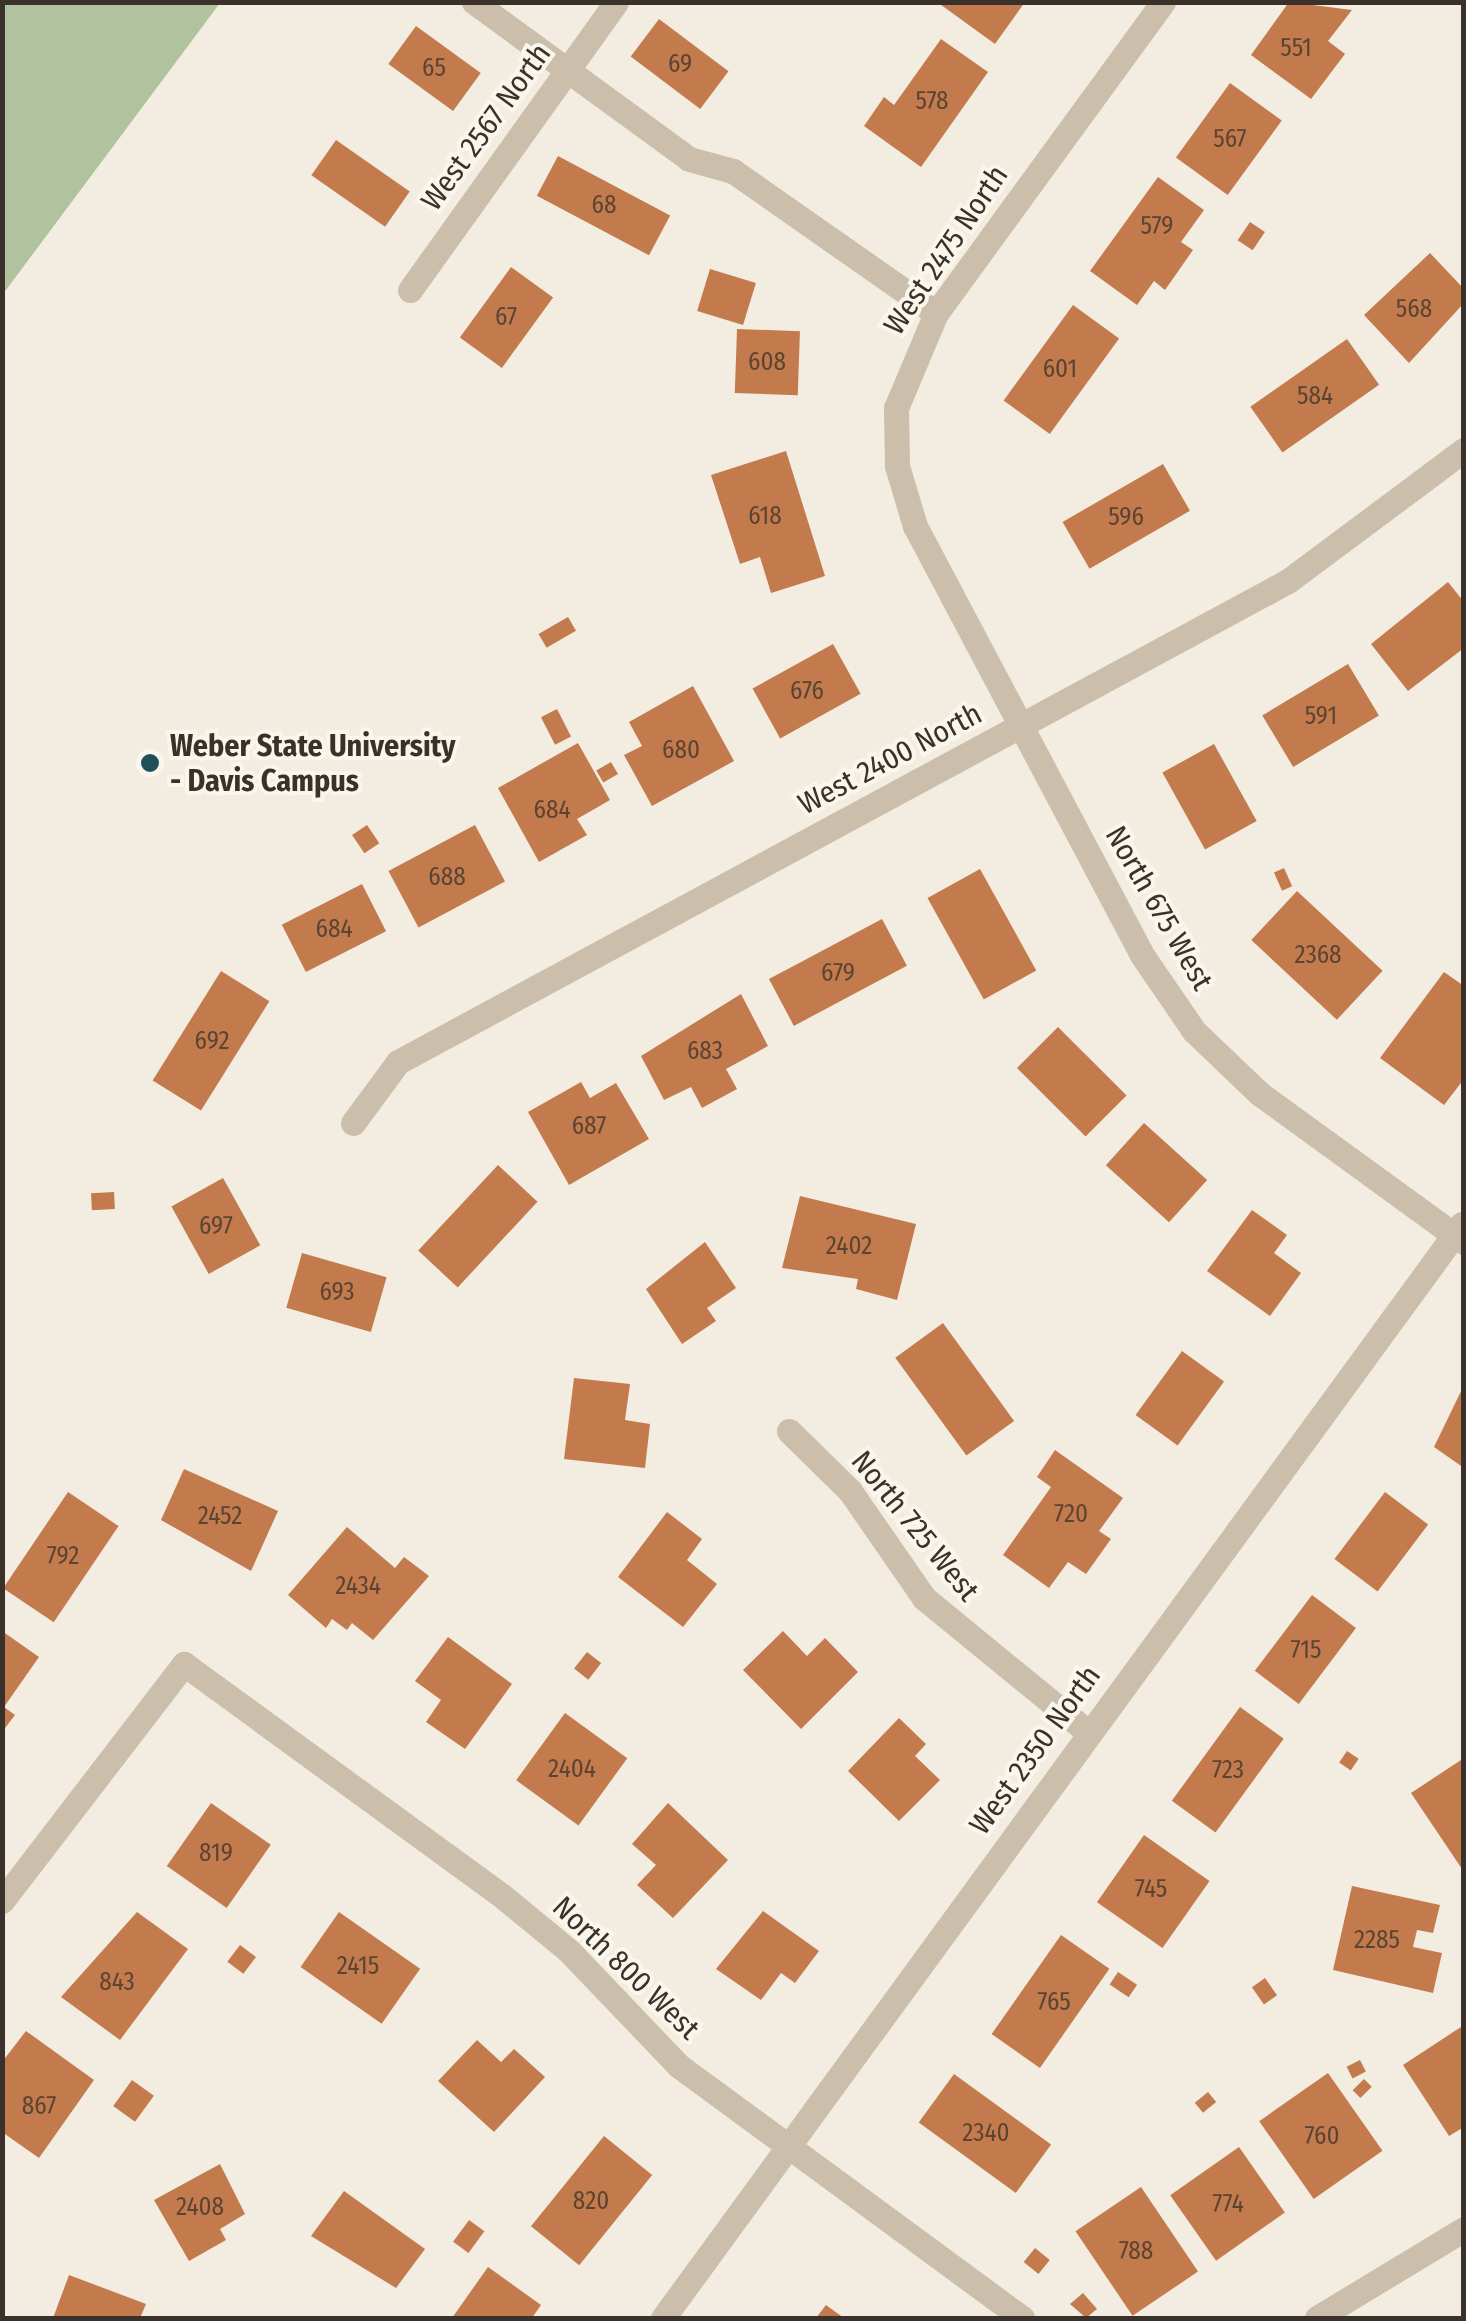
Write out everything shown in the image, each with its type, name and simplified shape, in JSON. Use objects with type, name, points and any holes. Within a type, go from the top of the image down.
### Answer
[{"type":"street","points":[[474,2],[689,159],[732,171],[936,313]]},
{"type":"street","name":"West 2567 North","points":[[410,290],[616,2]]},
{"type":"street","name":"West 2475 North","points":[[1020,726],[915,526],[897,466],[896,408],[936,313],[1163,2]]},
{"type":"street","name":"West 2400 North","points":[[354,1123],[398,1062],[1288,581],[1464,450]]},
{"type":"street","name":"North 675 West","points":[[1020,726],[1142,955],[1194,1031],[1260,1094],[1460,1233]]},
{"type":"street","name":"West 2350 North","points":[[663,2318],[1088,1732],[1460,1233]]},
{"type":"street","name":"North 725 West","points":[[789,1431],[850,1491],[924,1598],[1088,1732]]},
{"type":"street","name":"North 800 West","points":[[2,1901],[184,1664],[514,1906],[678,2066],[1022,2318]]},
{"type":"street","points":[[1317,2318],[1464,2229]]},
{"type":"green space","points":[[3,2],[220,3],[3,294]]},
{"type":"building","points":[[937,2],[1025,2],[995,44]]},
{"type":"building","points":[[1289,2],[1352,10],[1328,41],[1345,54],[1311,99],[1251,55]]},
{"type":"building","points":[[659,19],[728,71],[700,109],[631,57]]},
{"type":"building","points":[[416,26],[481,73],[453,111],[388,64]]},
{"type":"building","points":[[941,39],[988,72],[921,167],[864,126],[884,97],[894,105]]},
{"type":"building","points":[[1230,83],[1282,121],[1228,195],[1176,157]]},
{"type":"building","points":[[336,140],[410,192],[385,227],[311,175]]},
{"type":"building","points":[[558,156],[670,216],[649,255],[537,196]]},
{"type":"building","points":[[1158,177],[1204,210],[1181,242],[1193,250],[1165,290],[1154,281],[1137,305],[1090,271]]},
{"type":"building","points":[[1250,222],[1265,232],[1253,250],[1238,240]]},
{"type":"building","points":[[1430,253],[1464,289],[1464,303],[1409,363],[1364,315]]},
{"type":"building","points":[[511,267],[553,298],[502,368],[460,337]]},
{"type":"building","points":[[710,269],[756,283],[743,325],[697,311]]},
{"type":"building","points":[[1073,305],[1119,339],[1050,434],[1004,400]]},
{"type":"building","points":[[737,329],[800,331],[798,395],[735,393]]},
{"type":"building","points":[[1347,339],[1379,385],[1282,453],[1250,407]]},
{"type":"building","points":[[786,451],[825,576],[771,593],[760,557],[740,564],[711,475]]},
{"type":"building","points":[[1163,464],[1190,511],[1090,569],[1063,522]]},
{"type":"building","points":[[1448,582],[1464,602],[1464,648],[1408,691],[1371,644]]},
{"type":"building","points":[[568,617],[576,631],[547,648],[539,634]]},
{"type":"building","points":[[833,644],[861,694],[780,738],[753,689]]},
{"type":"building","points":[[1348,664],[1379,715],[1293,767],[1262,716]]},
{"type":"building","points":[[693,686],[734,761],[652,806],[624,755],[642,746],[629,722]]},
{"type":"building","points":[[557,709],[571,737],[555,745],[541,717]]},
{"type":"building","points":[[578,743],[610,800],[577,819],[587,835],[539,862],[498,788]]},
{"type":"building","points":[[1214,744],[1257,821],[1205,850],[1162,773]]},
{"type":"building","points":[[611,762],[618,774],[603,783],[596,770]]},
{"type":"building","points":[[367,825],[379,843],[364,853],[352,835]]},
{"type":"building","points":[[475,825],[505,882],[419,928],[388,871]]},
{"type":"building","points":[[1284,868],[1292,886],[1282,891],[1274,872]]},
{"type":"building","points":[[980,869],[1036,970],[984,1000],[928,898]]},
{"type":"building","points":[[362,884],[386,931],[306,972],[282,925]]},
{"type":"building","points":[[1297,891],[1383,971],[1337,1020],[1251,940]]},
{"type":"building","points":[[882,919],[907,966],[794,1026],[769,979]]},
{"type":"building","points":[[221,971],[269,1001],[201,1111],[153,1080]]},
{"type":"building","points":[[1444,972],[1464,986],[1464,1079],[1444,1105],[1380,1058]]},
{"type":"building","points":[[741,994],[768,1046],[726,1069],[737,1089],[702,1108],[691,1087],[664,1100],[641,1056]]},
{"type":"building","points":[[1058,1027],[1127,1096],[1086,1137],[1017,1068]]},
{"type":"building","points":[[581,1082],[590,1098],[616,1083],[649,1139],[569,1185],[528,1112]]},
{"type":"building","points":[[1144,1123],[1207,1180],[1169,1222],[1106,1165]]},
{"type":"building","points":[[498,1165],[537,1202],[458,1287],[418,1251]]},
{"type":"building","points":[[223,1178],[260,1245],[209,1274],[171,1207]]},
{"type":"building","points":[[114,1192],[115,1209],[92,1210],[91,1193]]},
{"type":"building","points":[[800,1196],[916,1224],[897,1300],[856,1289],[858,1279],[782,1268]]},
{"type":"building","points":[[1252,1210],[1287,1235],[1274,1253],[1301,1273],[1270,1316],[1207,1271]]},
{"type":"building","points":[[705,1242],[736,1288],[707,1308],[716,1321],[682,1344],[646,1289]]},
{"type":"building","points":[[302,1253],[387,1277],[371,1332],[286,1308]]},
{"type":"building","points":[[943,1323],[1014,1421],[966,1456],[895,1358]]},
{"type":"building","points":[[1182,1351],[1224,1382],[1178,1445],[1136,1415]]},
{"type":"building","points":[[574,1378],[630,1384],[625,1420],[650,1424],[645,1468],[564,1459]]},
{"type":"building","points":[[1464,1385],[1464,1468],[1434,1447]]},
{"type":"building","points":[[1055,1450],[1123,1498],[1099,1531],[1111,1539],[1086,1574],[1068,1562],[1049,1588],[1003,1555],[1051,1487],[1037,1477]]},
{"type":"building","points":[[184,1469],[278,1511],[251,1571],[161,1520]]},
{"type":"building","points":[[68,1492],[119,1526],[54,1622],[3,1588]]},
{"type":"building","points":[[1385,1492],[1428,1524],[1378,1592],[1334,1559]]},
{"type":"building","points":[[667,1512],[702,1539],[687,1560],[717,1584],[683,1627],[618,1577]]},
{"type":"building","points":[[347,1527],[395,1568],[404,1557],[429,1576],[373,1640],[352,1623],[347,1630],[332,1619],[326,1628],[288,1595]]},
{"type":"building","points":[[1312,1595],[1356,1628],[1299,1704],[1255,1671]]},
{"type":"building","points":[[2,1631],[39,1657],[4,1707],[15,1715],[2,1732]]},
{"type":"building","points":[[783,1631],[807,1656],[825,1638],[858,1672],[801,1729],[743,1670]]},
{"type":"building","points":[[448,1637],[512,1684],[465,1749],[426,1722],[441,1700],[415,1681]]},
{"type":"building","points":[[587,1652],[601,1663],[588,1680],[574,1669]]},
{"type":"building","points":[[1240,1707],[1284,1739],[1216,1833],[1172,1801]]},
{"type":"building","points":[[565,1713],[627,1758],[579,1825],[516,1780]]},
{"type":"building","points":[[899,1718],[926,1744],[915,1756],[940,1780],[899,1821],[848,1771]]},
{"type":"building","points":[[1347,1751],[1359,1759],[1351,1770],[1339,1763]]},
{"type":"building","points":[[1464,1758],[1464,1872],[1411,1793]]},
{"type":"building","points":[[211,1803],[271,1845],[227,1908],[167,1866]]},
{"type":"building","points":[[668,1803],[728,1860],[673,1918],[637,1885],[656,1865],[632,1844]]},
{"type":"building","points":[[1144,1835],[1210,1881],[1162,1948],[1097,1902]]},
{"type":"building","points":[[1352,1886],[1440,1905],[1433,1933],[1417,1930],[1413,1947],[1442,1953],[1433,1993],[1333,1970]]},
{"type":"building","points":[[763,1911],[819,1951],[795,1983],[781,1973],[761,2000],[716,1969]]},
{"type":"building","points":[[137,1912],[188,1949],[120,2040],[61,1997]]},
{"type":"building","points":[[339,1912],[420,1969],[382,2024],[301,1967]]},
{"type":"building","points":[[1061,1935],[1109,1969],[1040,2068],[992,2034]]},
{"type":"building","points":[[240,1945],[256,1957],[243,1974],[227,1962]]},
{"type":"building","points":[[1118,1972],[1137,1985],[1129,1997],[1110,1984]]},
{"type":"building","points":[[1265,1978],[1277,1995],[1264,2004],[1252,1987]]},
{"type":"building","points":[[1464,2025],[1464,2127],[1449,2136],[1403,2065]]},
{"type":"building","points":[[26,2031],[94,2080],[39,2158],[2,2132],[2,2062]]},
{"type":"building","points":[[477,2040],[501,2062],[514,2049],[545,2077],[494,2132],[438,2081]]},
{"type":"building","points":[[1360,2060],[1366,2072],[1353,2078],[1347,2067]]},
{"type":"building","points":[[1328,2073],[1382,2151],[1314,2199],[1259,2121]]},
{"type":"building","points":[[954,2074],[1051,2145],[1016,2193],[919,2123]]},
{"type":"building","points":[[1364,2079],[1372,2087],[1360,2098],[1353,2090]]},
{"type":"building","points":[[132,2080],[154,2096],[135,2122],[113,2106]]},
{"type":"building","points":[[1208,2092],[1216,2102],[1203,2113],[1195,2103]]},
{"type":"building","points":[[604,2136],[652,2175],[579,2265],[531,2226]]},
{"type":"building","points":[[1239,2147],[1285,2213],[1216,2261],[1170,2195]]},
{"type":"building","points":[[220,2164],[245,2214],[220,2229],[226,2240],[189,2261],[154,2200]]},
{"type":"building","points":[[1141,2187],[1198,2272],[1133,2316],[1076,2231]]},
{"type":"building","points":[[344,2191],[425,2249],[396,2288],[311,2236]]},
{"type":"building","points":[[469,2220],[484,2231],[469,2253],[453,2242]]},
{"type":"building","points":[[1035,2248],[1050,2260],[1038,2274],[1024,2262]]},
{"type":"building","points":[[488,2267],[541,2305],[532,2318],[452,2318]]},
{"type":"building","points":[[69,2275],[146,2304],[140,2318],[53,2318]]},
{"type":"building","points":[[1083,2293],[1097,2309],[1086,2318],[1070,2304]]},
{"type":"building","points":[[826,2305],[844,2318],[816,2318]]},
{"type":"place","name":"Weber State University - Davis Campus","points":[[150,763]]}]
